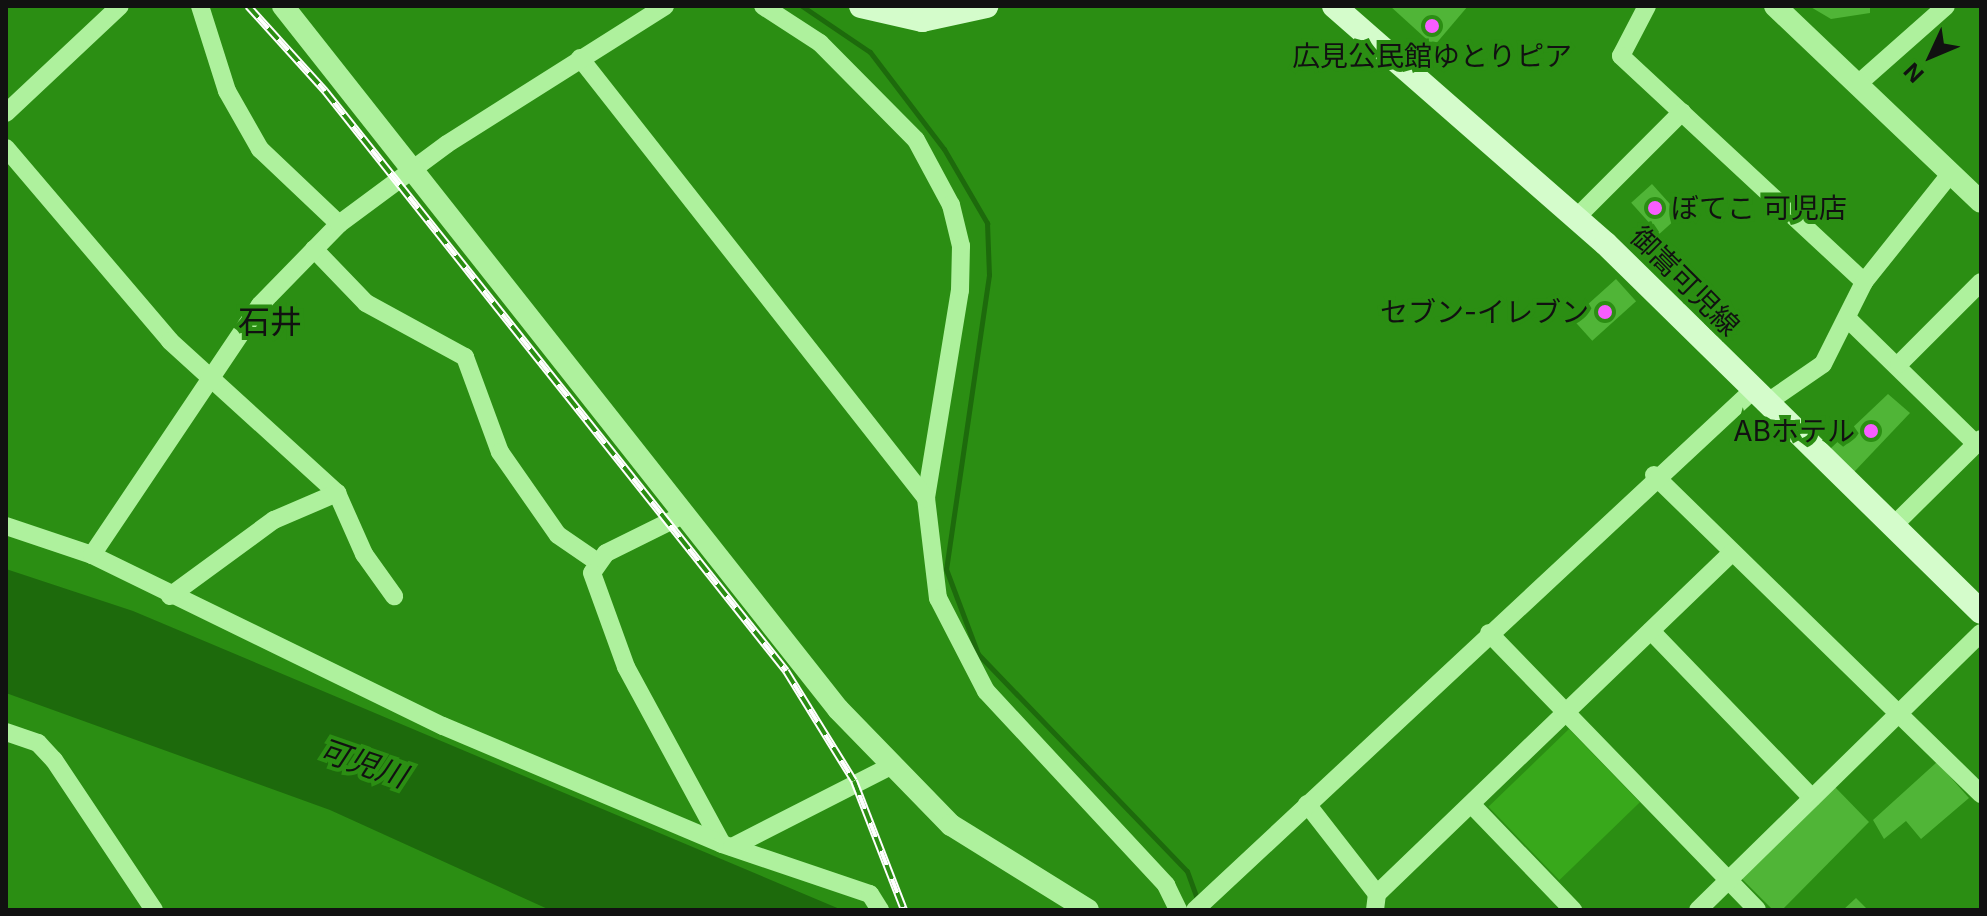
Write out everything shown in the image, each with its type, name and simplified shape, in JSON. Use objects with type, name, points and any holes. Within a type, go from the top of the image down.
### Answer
[{"type":"main road","points":[[861,6],[922,20],[986,6]]},
{"type":"main road","name":"御嵩可児線","points":[[1334,6],[1576,218],[1892,527],[1976,599]]},
{"type":"street","points":[[6,113],[120,6]]},
{"type":"street","points":[[200,6],[227,91],[260,149],[339,224]]},
{"type":"street","points":[[283,6],[414,166],[683,515],[889,767],[951,825],[1088,910]]},
{"type":"street","points":[[92,555],[260,305],[339,224],[414,166],[665,6]]},
{"type":"street","points":[[763,6],[820,43],[916,140],[951,205],[961,246],[960,290],[926,498],[938,598],[986,691],[1166,885],[1178,910]]},
{"type":"street","points":[[1647,6],[1621,56],[1864,282]]},
{"type":"street","points":[[1775,6],[1981,202]]},
{"type":"street","points":[[1859,83],[1946,6]]},
{"type":"street","points":[[580,58],[926,498]]},
{"type":"street","points":[[1576,218],[1682,112]]},
{"type":"street","points":[[6,148],[107,271],[210,376],[337,493],[364,554],[394,596]]},
{"type":"street","points":[[1195,910],[1654,475],[1759,397],[1823,364],[1850,321],[1864,282],[1951,173]]},
{"type":"street","points":[[314,249],[366,303],[465,357],[500,452],[558,535],[596,561]]},
{"type":"street","points":[[1899,364],[1981,282]]},
{"type":"street","points":[[1850,321],[1899,364],[1978,442],[1892,527]]},
{"type":"street","points":[[1654,475],[1981,794]]},
{"type":"street","points":[[170,596],[274,520],[337,493]]},
{"type":"street","points":[[683,515],[596,561],[592,573],[626,667],[727,846]]},
{"type":"street","points":[[6,526],[92,555],[170,596],[443,726],[727,846],[870,894],[880,910]]},
{"type":"street","points":[[1307,804],[1376,902],[1732,552]]},
{"type":"street","points":[[1651,631],[1812,798]]},
{"type":"street","points":[[1489,633],[1757,910]]},
{"type":"street","points":[[1698,910],[1981,633]]},
{"type":"street","points":[[6,732],[38,743],[54,760],[154,910]]},
{"type":"street","points":[[727,846],[889,767]]},
{"type":"street","points":[[1472,805],[1573,910]]},
{"type":"shaded area","points":[[1569,729],[1640,802],[1559,880],[1488,807]]},
{"type":"water","name":"可児川","points":[[6,569],[133,611],[842,910],[550,910],[330,810],[6,693]]},
{"type":"building","name":"広見公民館ゆとりピア","points":[[1390,6],[1468,6],[1434,46]]},
{"type":"building","points":[[1809,6],[1870,6],[1870,13],[1831,19]]},
{"type":"building","name":"ぼてこ 可児店","points":[[1652,184],[1680,215],[1659,234],[1631,203]]},
{"type":"building","name":"セブン-イレブン","points":[[1616,279],[1636,301],[1592,341],[1572,318]]},
{"type":"building","name":"ABホテル","points":[[1888,394],[1910,413],[1854,472],[1830,449]]},
{"type":"building","points":[[1937,762],[1969,798],[1921,839],[1906,821],[1884,839],[1873,820]]},
{"type":"building","points":[[1834,786],[1869,822],[1782,910],[1773,910],[1741,878]]},
{"type":"building","points":[[1856,898],[1868,910],[1843,910]]},
{"type":"waterway","points":[[802,6],[870,52],[944,149],[987,223],[989,275],[946,569],[978,654],[1187,871],[1198,901]]},
{"type":"railway","points":[[248,6],[325,91],[786,671],[854,781],[904,910]]},
{"type":"place","name":"広見公民館ゆとりピア","points":[[1432,26]]},
{"type":"place","name":"ぼてこ 可児店","points":[[1655,208]]},
{"type":"place","name":"セブン-イレブン","points":[[1605,312]]},
{"type":"place","name":"ABホテル","points":[[1871,431]]},
{"type":"district","name":"石井","points":[[270,322]]}]
